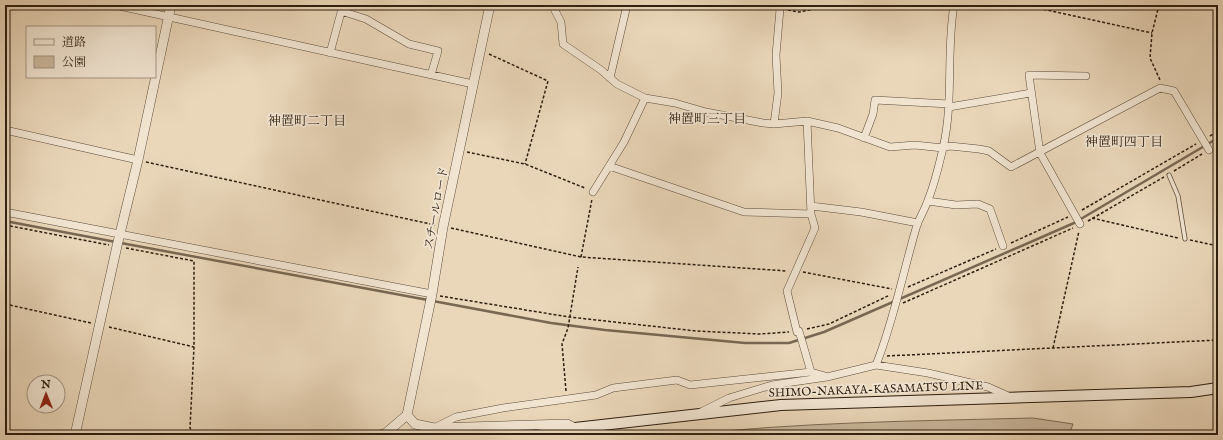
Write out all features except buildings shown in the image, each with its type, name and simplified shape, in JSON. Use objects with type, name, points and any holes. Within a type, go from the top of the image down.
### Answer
[{"type":"main road","name":"SHIMO-NAKAYA-KASAMATSU LINE","points":[[537,435],[575,428],[781,405],[1191,392],[1218,388]]},
{"type":"street","points":[[114,5],[431,76],[473,84]]},
{"type":"street","points":[[156,75],[171,5]]},
{"type":"street","name":"スチールロード","points":[[407,415],[430,305],[443,227],[490,5]]},
{"type":"street","points":[[552,5],[561,22],[563,44],[601,70],[617,84],[645,98],[675,103],[706,112],[774,124],[807,121],[838,128],[890,147],[915,145],[943,148],[950,146],[989,151],[1012,168],[1160,88],[1174,91],[1208,150]]},
{"type":"street","points":[[610,78],[627,5]]},
{"type":"street","points":[[876,365],[896,306],[918,223],[936,180],[943,148],[949,106],[950,24],[954,5]]},
{"type":"street","points":[[330,53],[342,8],[366,19],[409,44],[438,51],[431,76]]},
{"type":"street","points":[[774,124],[778,92],[776,56],[780,9]]},
{"type":"street","points":[[1080,224],[1040,153],[1029,75],[1086,76]]},
{"type":"street","points":[[75,435],[155,78]]},
{"type":"street","points":[[864,138],[873,114],[875,100],[949,106],[1031,93]]},
{"type":"street","points":[[593,192],[624,142],[645,98]]},
{"type":"street","points":[[807,121],[810,206],[815,228],[787,291],[810,372]]},
{"type":"street","points":[[5,130],[138,160]]},
{"type":"street","points":[[609,166],[744,212],[811,214]]},
{"type":"street","points":[[928,202],[956,205],[978,204],[990,209],[1003,246]]},
{"type":"street","points":[[810,206],[861,212],[918,223]]},
{"type":"street","points":[[5,212],[432,294]]},
{"type":"street","points":[[698,414],[729,398],[772,385],[827,377],[876,365],[928,373],[988,388],[1010,397]]},
{"type":"street","points":[[434,428],[456,417],[503,408],[596,395],[612,388],[677,380],[690,385],[810,372],[827,377]]},
{"type":"street","points":[[380,435],[386,433],[407,415],[416,424],[434,428],[567,424],[575,428]]},
{"type":"lane","points":[[1168,175],[1178,196],[1185,239]]},
{"type":"path","points":[[762,5],[799,12],[834,5]]},
{"type":"path","points":[[1024,5],[1152,33]]},
{"type":"path","points":[[1159,5],[1152,33],[1150,58],[1161,83],[1160,88]]},
{"type":"path","points":[[480,50],[548,81],[525,164]]},
{"type":"path","points":[[432,294],[568,317],[696,331],[760,334],[799,333],[829,324],[1076,215],[1203,141]]},
{"type":"path","points":[[896,306],[1092,218],[1168,175],[1208,150]]},
{"type":"path","points":[[460,151],[525,164],[593,192],[581,257]]},
{"type":"path","points":[[138,160],[581,257],[796,271],[899,293]]},
{"type":"path","points":[[1092,218],[1218,246]]},
{"type":"path","points":[[1053,348],[1080,224]]},
{"type":"path","points":[[5,226],[194,261],[194,347],[190,428],[194,435]]},
{"type":"path","points":[[567,399],[562,344],[568,328],[568,317],[578,267]]},
{"type":"path","points":[[5,304],[194,347]]},
{"type":"path","points":[[879,357],[1218,340]]},
{"type":"green space","points":[[1033,418],[1073,424],[1069,435],[685,435],[772,427],[902,421]]},
{"type":"waterway","points":[[433,301],[551,323],[605,330],[745,343],[789,343],[824,332],[1074,223],[1218,138]]},
{"type":"waterway","points":[[5,221],[116,242]]},
{"type":"waterway","points":[[121,243],[428,300]]},
{"type":"district","name":"神置町三丁目","points":[[707,118]]},
{"type":"district","name":"神置町二丁目","points":[[307,120]]},
{"type":"district","name":"神置町四丁目","points":[[1124,141]]}]
